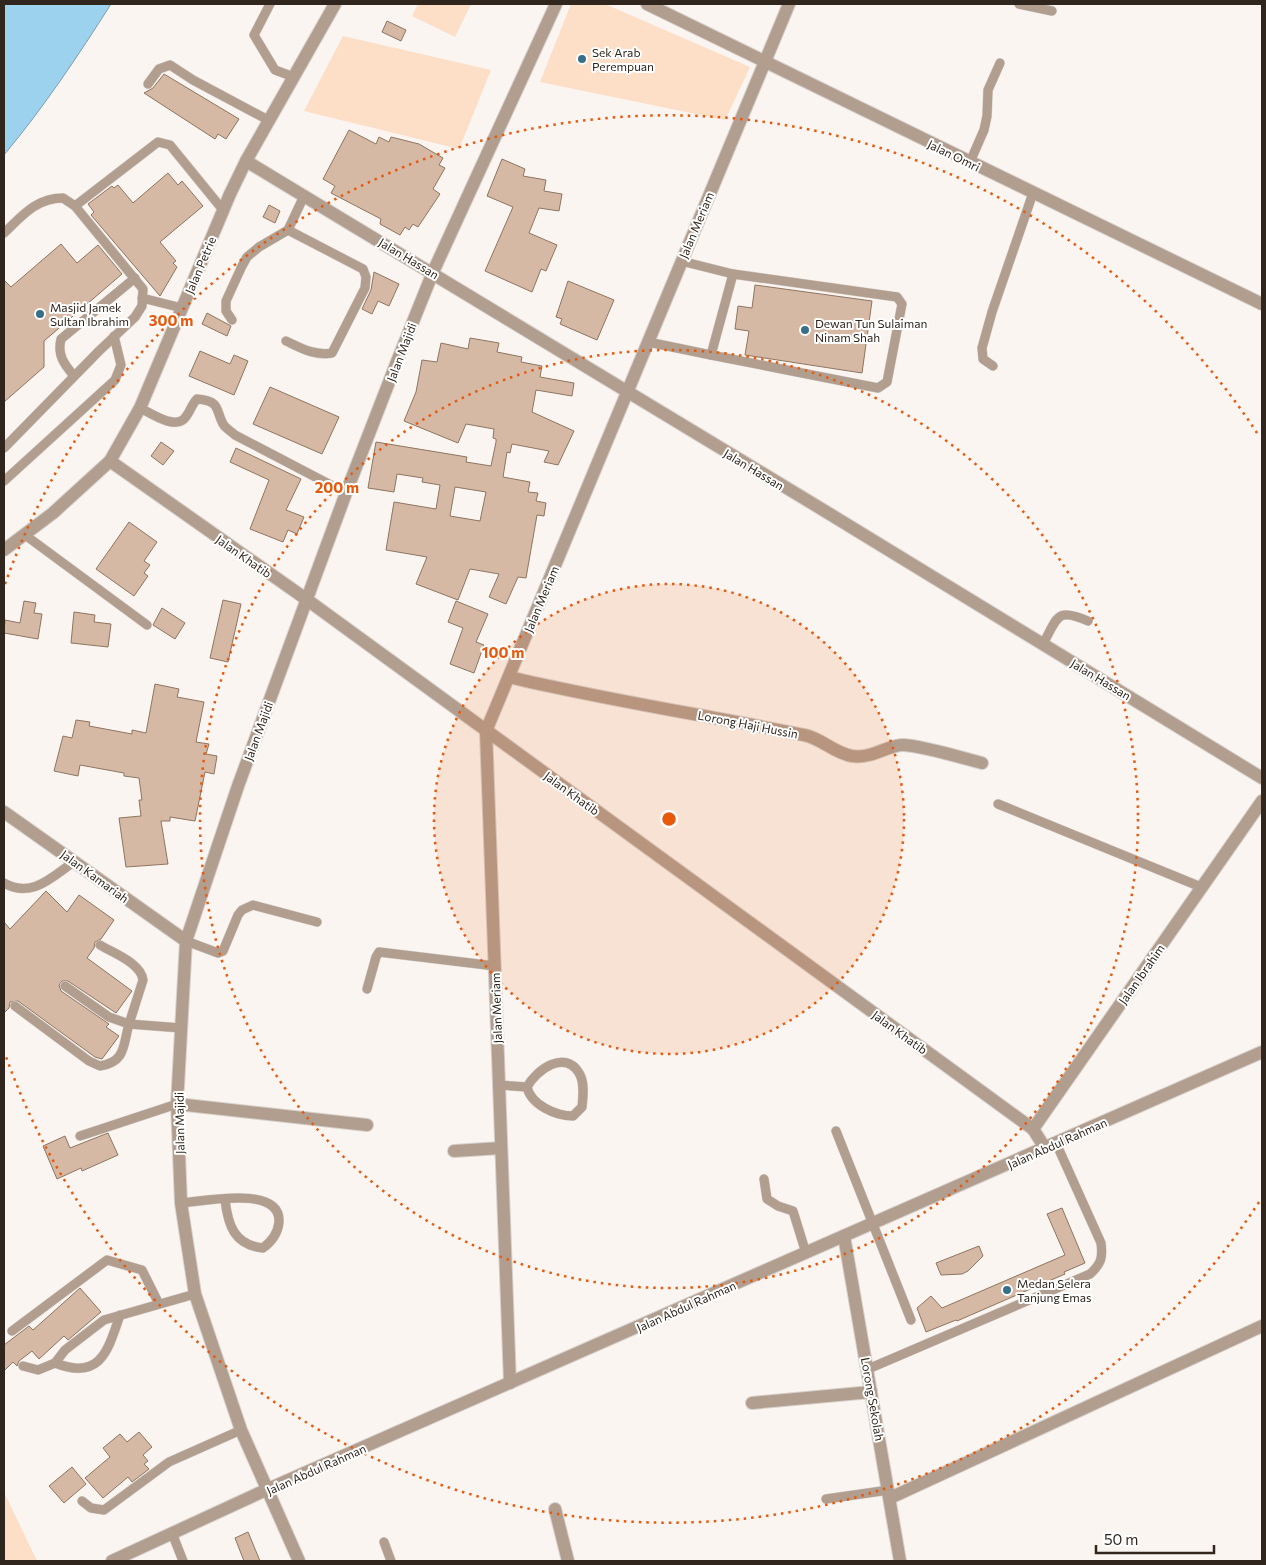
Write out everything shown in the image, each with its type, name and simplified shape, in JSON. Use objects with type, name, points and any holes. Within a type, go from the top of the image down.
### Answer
[{"type":"street","name":"Jalan Petrie","points":[[4,550],[53,513],[110,461],[140,408],[223,210],[246,161],[335,4]]},
{"type":"street","name":"Jalan Majidi","points":[[299,1561],[241,1430],[195,1294],[181,1203],[177,1104],[186,942],[238,786],[306,600],[432,272],[556,4]]},
{"type":"street","name":"Jalan Omri","points":[[647,4],[764,63],[1262,304]]},
{"type":"street","name":"Jalan Meriam","points":[[510,1383],[486,731],[789,4]]},
{"type":"street","name":"Jalan Hassan","points":[[246,161],[432,272],[1262,778]]},
{"type":"street","name":"Jalan Khatib","points":[[110,461],[306,600],[1033,1128]]},
{"type":"street","name":"Lorong Haji Hussin","points":[[509,677],[579,693],[670,708],[808,736],[839,752],[854,756],[872,755],[903,745],[982,763]]},
{"type":"street","name":"Jalan Ibrahim","points":[[1033,1128],[1262,801]]},
{"type":"street","name":"Jalan Kamariah","points":[[4,812],[186,942]]},
{"type":"street","name":"Jalan Abdul Rahman","points":[[112,1561],[268,1490],[1262,1052]]},
{"type":"street","points":[[177,1104],[368,1124]]},
{"type":"street","points":[[1033,1128],[1050,1145]]},
{"type":"street","points":[[454,1151],[501,1148]]},
{"type":"street","name":"Lorong Sekolah","points":[[844,1236],[890,1494],[900,1561]]},
{"type":"street","points":[[890,1494],[1262,1326]]},
{"type":"street","points":[[752,1403],[872,1392]]},
{"type":"street","points":[[555,1509],[568,1561]]},
{"type":"lane","points":[[270,4],[254,35],[275,70],[294,77]]},
{"type":"lane","points":[[1025,4],[1052,11]]},
{"type":"lane","points":[[970,162],[984,130],[987,116],[988,90],[1000,63]]},
{"type":"lane","points":[[148,84],[159,69],[170,65],[193,80],[270,121]]},
{"type":"lane","points":[[75,206],[158,142],[170,145],[223,210]]},
{"type":"lane","points":[[993,366],[983,359],[985,337],[1003,276],[1033,193]]},
{"type":"lane","points":[[232,320],[226,312],[226,302],[247,256],[288,230],[304,196]]},
{"type":"lane","points":[[4,233],[34,205],[45,200],[63,198],[75,206],[143,288],[142,306],[135,317],[4,448]]},
{"type":"lane","points":[[286,341],[312,353],[322,355],[332,353],[365,288],[366,277],[363,269],[288,230]]},
{"type":"lane","points":[[648,342],[878,388],[887,382],[902,304],[897,297],[734,274],[681,261]]},
{"type":"lane","points":[[712,356],[734,274]]},
{"type":"lane","points":[[74,376],[61,359],[59,348],[61,339],[135,278]]},
{"type":"lane","points":[[142,298],[182,308]]},
{"type":"lane","points":[[4,481],[115,380],[121,364],[114,336]]},
{"type":"lane","points":[[140,408],[169,422],[179,422],[185,418],[197,399],[212,403],[219,409],[224,427],[235,435],[346,493]]},
{"type":"lane","points":[[25,534],[147,625]]},
{"type":"lane","points":[[1043,644],[1058,617],[1063,614],[1070,613],[1088,622]]},
{"type":"lane","points":[[998,804],[1201,887]]},
{"type":"lane","points":[[4,883],[12,888],[25,890],[38,887],[75,861]]},
{"type":"lane","points":[[186,942],[218,953],[223,951],[238,915],[242,910],[253,905],[317,922]]},
{"type":"lane","points":[[15,1006],[89,1061],[100,1066],[116,1062],[120,1056],[143,980],[142,973],[135,966],[100,945]]},
{"type":"lane","points":[[367,989],[379,952],[495,966]]},
{"type":"lane","points":[[65,986],[109,1017],[130,1024],[181,1028]]},
{"type":"lane","points":[[558,1062],[568,1063],[581,1076],[582,1107],[573,1116],[556,1113],[533,1099],[527,1087],[541,1069],[558,1062]]},
{"type":"lane","points":[[499,1085],[527,1087]]},
{"type":"lane","points":[[80,1136],[177,1104]]},
{"type":"lane","points":[[836,1131],[911,1320]]},
{"type":"lane","points":[[868,1369],[1090,1274],[1099,1266],[1103,1257],[1101,1243],[1050,1145]]},
{"type":"lane","points":[[764,1179],[767,1199],[778,1206],[793,1211],[806,1253]]},
{"type":"lane","points":[[181,1203],[251,1198],[273,1205],[278,1211],[278,1226],[270,1243],[263,1248],[238,1239],[231,1228],[225,1200]]},
{"type":"lane","points":[[12,1331],[107,1260],[142,1270],[159,1304]]},
{"type":"lane","points":[[23,1366],[38,1370],[55,1363],[65,1350],[96,1325],[120,1315],[195,1294]]},
{"type":"lane","points":[[55,1363],[81,1367],[98,1362],[108,1350],[120,1315]]},
{"type":"lane","points":[[82,1501],[91,1508],[104,1510],[169,1462],[241,1430]]},
{"type":"lane","points":[[826,1499],[890,1494]]},
{"type":"lane","points":[[172,1533],[183,1561]]},
{"type":"lane","points":[[384,1542],[391,1561]]},
{"type":"shaded area","points":[[418,4],[471,4],[455,37],[412,16]]},
{"type":"shaded area","points":[[571,4],[605,4],[750,67],[725,120],[540,82]]},
{"type":"shaded area","points":[[343,36],[491,70],[459,149],[304,111]]},
{"type":"shaded area","points":[[4,1492],[37,1561],[4,1561]]},
{"type":"water","points":[[4,4],[111,4],[60,81],[4,155]]},
{"type":"building","points":[[387,21],[406,30],[401,41],[382,32]]},
{"type":"building","points":[[164,74],[239,119],[226,139],[218,134],[215,139],[144,93],[153,88]]},
{"type":"building","points":[[349,130],[376,144],[379,137],[389,142],[391,137],[419,144],[443,158],[439,165],[445,168],[433,189],[440,194],[418,227],[413,224],[409,230],[405,227],[400,235],[380,224],[381,219],[331,193],[335,186],[323,179]]},
{"type":"building","points":[[502,159],[525,169],[523,176],[546,180],[544,191],[562,194],[559,211],[539,208],[529,233],[557,245],[546,271],[541,269],[532,292],[485,271],[513,207],[487,196]]},
{"type":"building","points":[[168,173],[178,185],[182,181],[203,206],[160,242],[176,261],[173,263],[177,267],[160,296],[91,215],[94,212],[88,204],[112,186],[114,188],[118,185],[133,203]]},
{"type":"building","points":[[269,205],[280,211],[275,223],[263,217]]},
{"type":"building","name":"Masjid Jamek Sultan Ibrahim","points":[[61,244],[77,263],[98,245],[122,274],[44,341],[44,367],[4,402],[4,280],[11,287]]},
{"type":"building","points":[[374,272],[399,284],[389,306],[378,301],[372,314],[362,309],[371,290]]},
{"type":"building","points":[[568,281],[614,300],[597,340],[560,324],[562,319],[556,317]]},
{"type":"building","name":"Dewan Tun Sulaiman Ninam Shah","points":[[755,285],[872,301],[862,373],[745,355],[749,331],[735,329],[738,306],[752,308]]},
{"type":"building","points":[[207,313],[231,326],[227,336],[202,324]]},
{"type":"building","points":[[470,338],[499,343],[497,352],[522,357],[521,362],[542,366],[540,377],[574,383],[572,396],[536,390],[532,412],[574,431],[558,465],[544,462],[549,451],[512,444],[510,453],[507,452],[503,477],[530,482],[528,492],[538,493],[536,501],[546,503],[544,516],[537,515],[526,578],[518,577],[506,604],[489,597],[499,574],[470,569],[458,600],[416,584],[427,557],[386,550],[394,502],[436,509],[440,485],[422,482],[423,478],[397,474],[394,492],[368,488],[376,442],[467,457],[466,462],[491,466],[496,442],[496,439],[493,438],[494,429],[466,424],[458,443],[404,421],[416,392],[422,360],[437,362],[441,343],[468,349]],"holes":[[[455,487],[486,492],[480,521],[450,516]]]},
{"type":"building","points":[[200,351],[230,364],[234,355],[248,361],[234,395],[189,376]]},
{"type":"building","points":[[270,387],[339,417],[322,454],[253,424]]},
{"type":"building","points":[[161,442],[174,451],[163,465],[151,456]]},
{"type":"building","points":[[236,448],[301,479],[286,510],[304,517],[297,534],[288,530],[283,542],[250,529],[269,480],[230,462]]},
{"type":"building","points":[[129,522],[157,542],[144,561],[150,565],[144,573],[148,576],[134,596],[96,569]]},
{"type":"building","points":[[223,600],[241,604],[228,662],[210,658]]},
{"type":"building","points":[[24,601],[36,603],[34,613],[42,614],[38,639],[4,633],[5,620],[20,623]]},
{"type":"building","points":[[456,601],[488,614],[476,642],[484,645],[474,673],[450,664],[463,628],[448,622]]},
{"type":"building","points":[[162,608],[185,623],[175,639],[153,625]]},
{"type":"building","points":[[74,612],[95,615],[94,622],[111,624],[108,647],[71,643]]},
{"type":"building","points":[[155,684],[179,689],[177,697],[204,702],[196,742],[209,744],[206,754],[217,756],[214,774],[205,772],[195,821],[170,817],[170,821],[161,821],[168,864],[126,867],[119,818],[141,816],[139,800],[142,800],[139,778],[124,776],[124,773],[80,765],[78,776],[54,771],[63,736],[72,738],[76,720],[90,722],[89,726],[132,734],[132,730],[146,733]]},
{"type":"building","points":[[46,891],[67,912],[79,895],[114,920],[101,939],[95,942],[94,948],[87,958],[132,991],[116,1013],[68,981],[62,981],[59,985],[61,991],[109,1024],[106,1027],[119,1036],[102,1059],[95,1057],[18,1001],[10,1002],[9,1008],[4,1013],[4,922],[10,929]]},
{"type":"building","points":[[108,1133],[118,1155],[82,1171],[81,1168],[57,1179],[43,1146],[65,1136],[70,1148]]},
{"type":"building","points":[[1062,1208],[1085,1263],[1064,1272],[1065,1274],[957,1321],[926,1332],[917,1308],[931,1296],[942,1308],[1065,1255],[1047,1214]]},
{"type":"building","points":[[979,1246],[983,1256],[968,1271],[962,1274],[941,1275],[936,1263]]},
{"type":"building","points":[[80,1288],[101,1312],[68,1340],[64,1336],[39,1359],[32,1351],[19,1361],[17,1366],[13,1362],[4,1371],[4,1345],[29,1326],[33,1330]]},
{"type":"building","points":[[139,1432],[152,1447],[143,1455],[148,1461],[144,1464],[149,1469],[132,1482],[128,1477],[103,1498],[85,1478],[110,1457],[103,1448],[120,1434],[127,1442]]},
{"type":"building","points":[[72,1467],[86,1484],[64,1503],[49,1486]]},
{"type":"building","points":[[248,1532],[260,1561],[244,1561],[235,1538]]},
{"type":"place","name":"Sek Arab Perempuan","points":[[582,59]]},
{"type":"place","name":"Masjid Jamek Sultan Ibrahim","points":[[40,314]]},
{"type":"place","name":"Dewan Tun Sulaiman Ninam Shah","points":[[805,330]]},
{"type":"place","name":"Medan Selera Tanjung Emas","points":[[1007,1290]]}]
